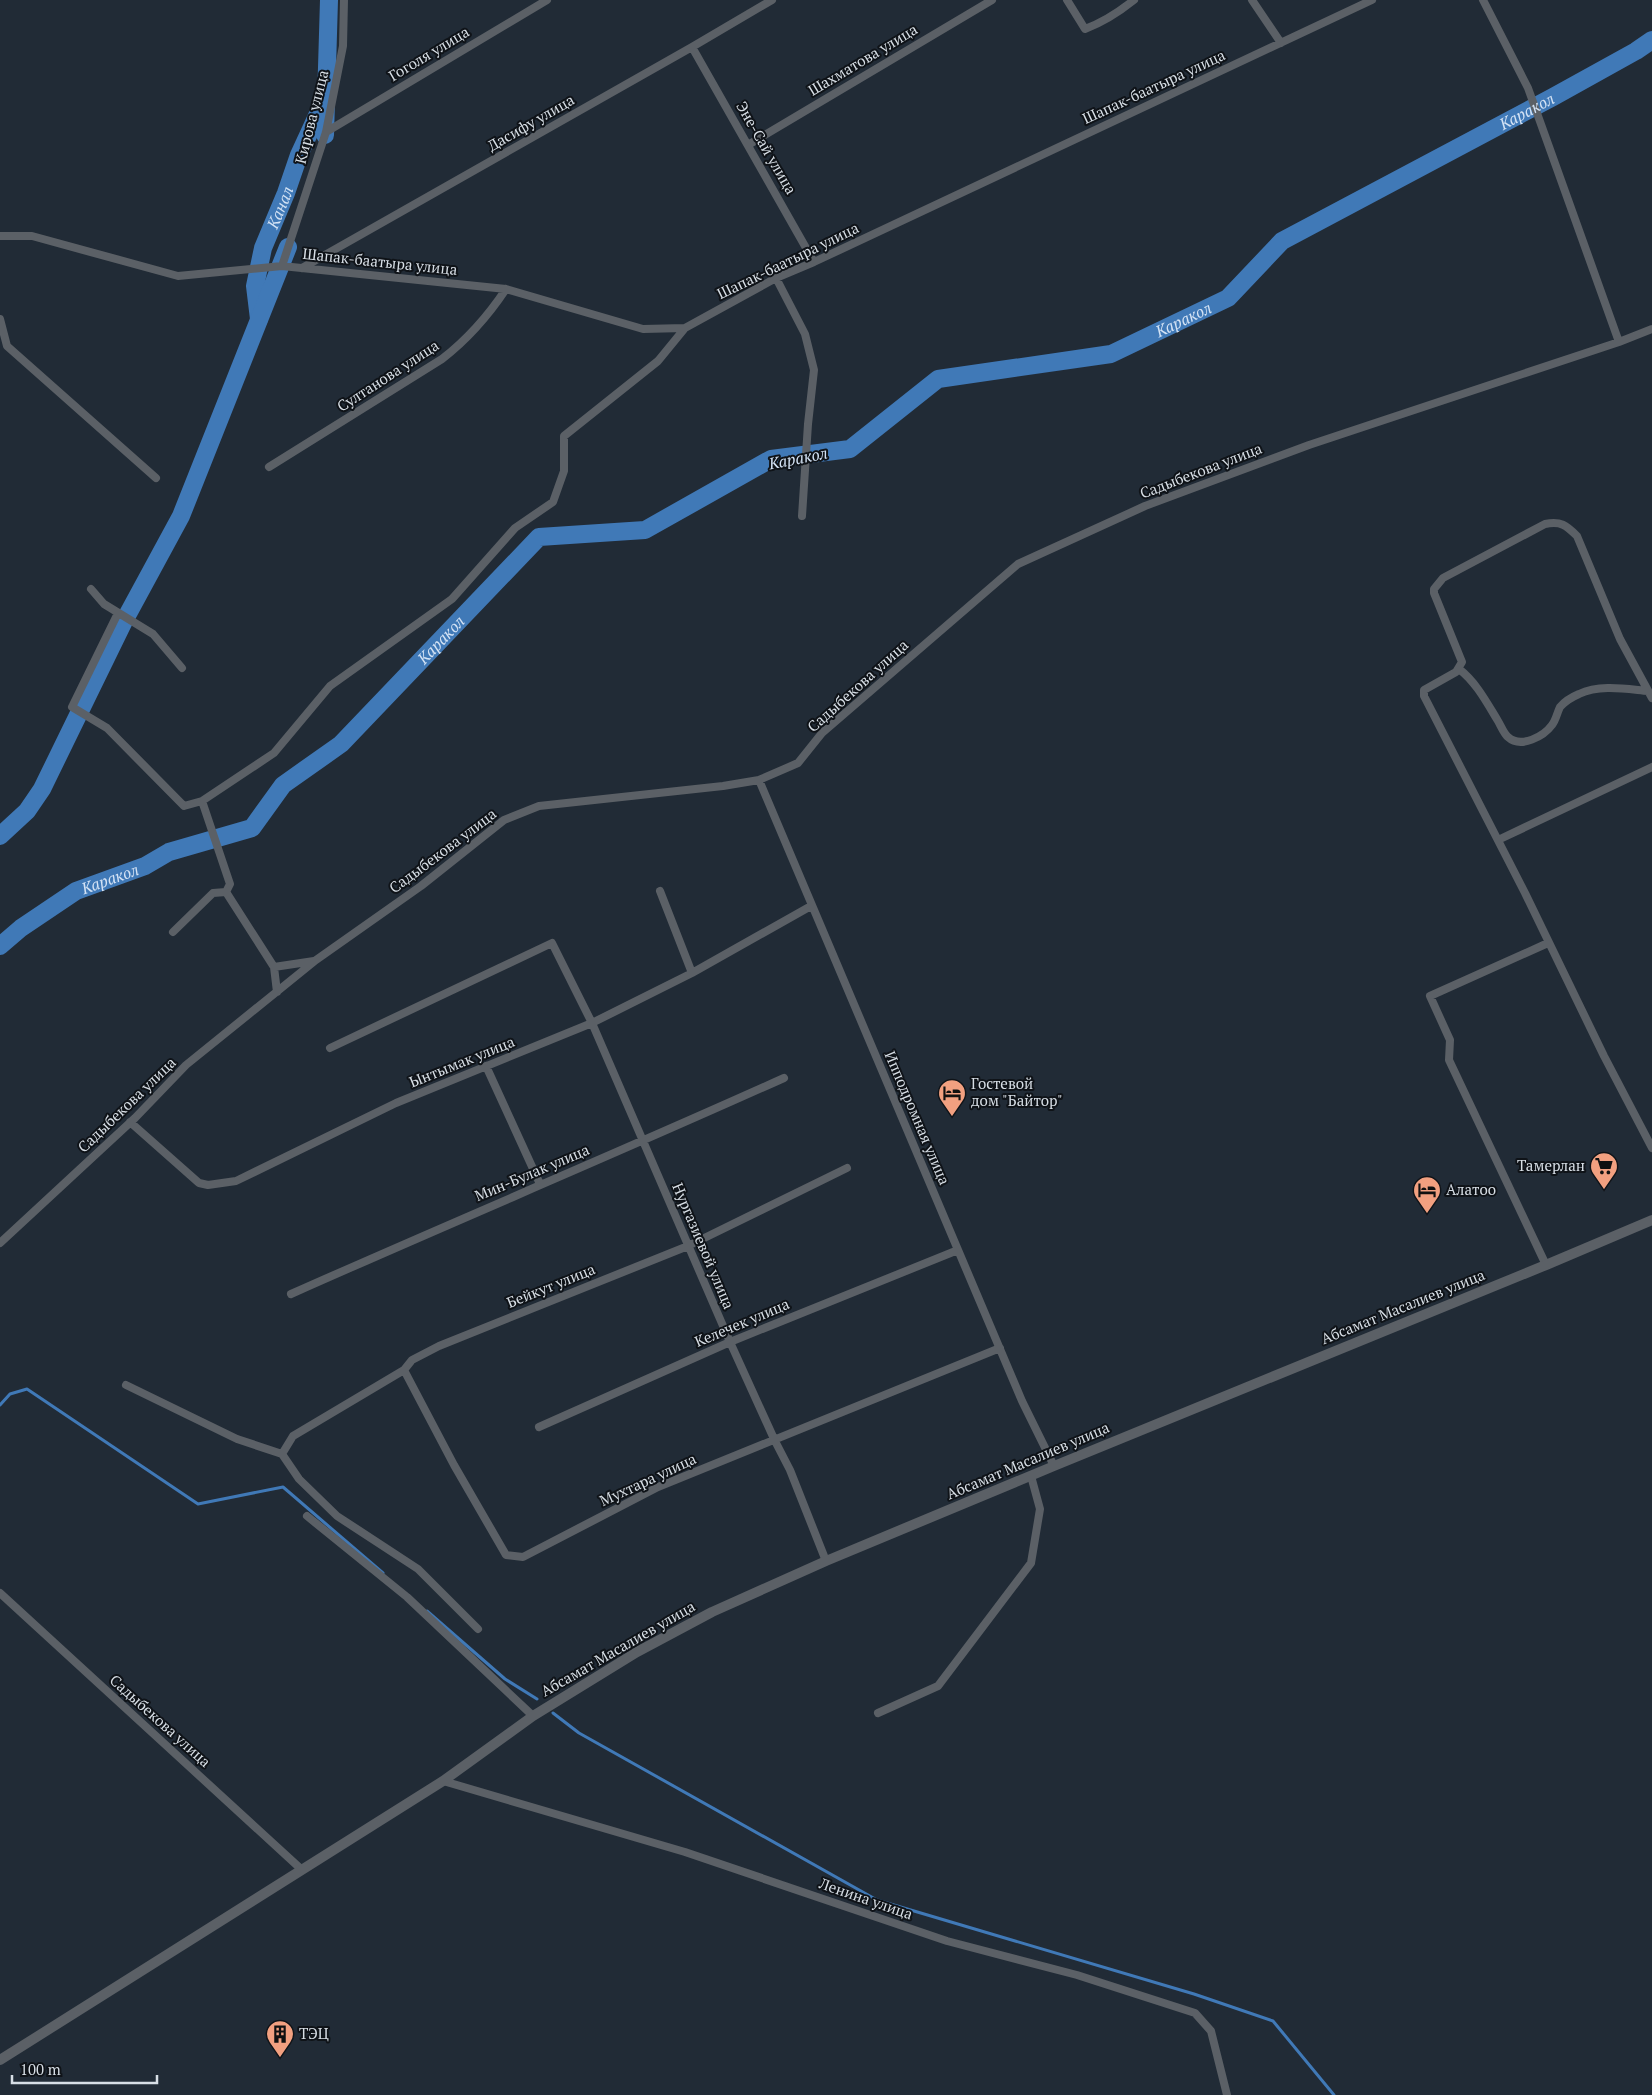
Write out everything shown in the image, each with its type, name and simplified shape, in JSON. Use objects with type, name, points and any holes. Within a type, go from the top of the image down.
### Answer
[{"type":"street","name":"Кирова улица","points":[[282,266],[326,132],[343,46],[344,0]]},
{"type":"street","name":"Гоголя улица","points":[[326,132],[546,0]]},
{"type":"street","name":"Дасифу улица","points":[[302,268],[772,0]]},
{"type":"street","name":"Шахматова улица","points":[[748,145],[992,0]]},
{"type":"street","points":[[1068,0],[1085,29],[1097,25],[1118,13],[1134,0]]},
{"type":"street","points":[[1252,0],[1281,43]]},
{"type":"street","name":"Шапак-баатыра улица","points":[[0,236],[32,236],[178,276],[282,266],[302,268],[506,289],[642,329],[685,328],[776,278],[814,262],[1372,0]]},
{"type":"street","points":[[1483,0],[1528,88],[1619,342]]},
{"type":"street","name":"Эне-Сай улица","points":[[692,47],[814,262]]},
{"type":"street","points":[[776,278],[805,334],[814,370],[808,424],[802,516]]},
{"type":"street","name":"Султанова улица","points":[[269,468],[442,359],[462,344],[488,314],[506,289]]},
{"type":"street","points":[[0,319],[7,346],[156,478]]},
{"type":"street","points":[[118,613],[72,707],[107,728],[184,806],[202,801],[274,753],[330,686],[452,599],[515,528],[553,502],[564,471],[564,436],[658,361],[685,328]]},
{"type":"street","name":"Садыбекова улица","points":[[0,1243],[130,1122],[186,1065],[316,960],[422,886],[504,820],[539,806],[723,786],[758,780],[798,763],[822,733],[1018,564],[1145,506],[1309,445],[1619,342],[1652,329]]},
{"type":"street","points":[[1650,694],[1620,638],[1577,536],[1566,525],[1556,522],[1545,524],[1443,578],[1437,584],[1434,593],[1462,658],[1462,662],[1459,669],[1424,690],[1424,696],[1652,1148]]},
{"type":"street","points":[[92,589],[104,604],[153,634],[182,668]]},
{"type":"street","points":[[1459,669],[1467,675],[1485,699],[1508,737],[1521,742],[1532,740],[1544,734],[1553,724],[1560,707],[1581,693],[1609,688],[1650,694]]},
{"type":"street","points":[[1498,840],[1652,767]]},
{"type":"street","name":"Ипподромная улица","points":[[758,780],[1022,1401],[1054,1466]]},
{"type":"street","points":[[202,801],[230,884],[226,892]]},
{"type":"street","points":[[660,891],[692,973]]},
{"type":"street","points":[[173,932],[213,893],[226,892]]},
{"type":"street","points":[[226,892],[274,966],[277,992]]},
{"type":"street","name":"Ынтымак улица","points":[[130,1122],[199,1183],[208,1185],[236,1181],[396,1103],[592,1023],[692,973],[811,906]]},
{"type":"street","name":"Нургазиевой улица","points":[[330,1048],[552,943],[592,1023],[730,1342],[790,1470],[826,1562]]},
{"type":"street","points":[[1546,1265],[1448,1060],[1450,1040],[1430,996],[1548,943]]},
{"type":"street","points":[[274,966],[316,960]]},
{"type":"street","points":[[486,1066],[540,1184]]},
{"type":"street","name":"Мин-Булак улица","points":[[291,1294],[784,1078]]},
{"type":"street","name":"Бейкут улица","points":[[282,1454],[293,1436],[404,1370],[412,1360],[439,1346],[688,1246],[847,1168]]},
{"type":"street","name":"Абсамат Масалиев улица","points":[[0,2060],[443,1781],[533,1716],[637,1652],[704,1616],[826,1562],[1054,1466],[1652,1220]]},
{"type":"street","name":"Келечек улица","points":[[539,1426],[730,1342],[958,1250]]},
{"type":"street","name":"Мухтара улица","points":[[404,1370],[454,1465],[506,1555],[523,1557],[658,1487],[1000,1348]]},
{"type":"street","points":[[126,1385],[237,1439],[282,1454],[299,1479],[337,1516],[418,1569],[478,1628]]},
{"type":"street","points":[[878,1713],[938,1686],[1031,1562],[1040,1509],[1031,1476]]},
{"type":"street","points":[[307,1516],[407,1597],[533,1716]]},
{"type":"street","name":"Садыбекова улица","points":[[0,1593],[301,1869]]},
{"type":"street","name":"Ленина улица","points":[[443,1781],[685,1852],[947,1941],[1077,1975],[1195,2013],[1211,2031],[1226,2095]]},
{"type":"waterway","name":"Канал","points":[[325,135],[329,0]]},
{"type":"waterway","name":"Каракол","points":[[0,946],[21,928],[76,891],[145,866],[169,852],[252,828],[283,785],[341,744],[539,537],[645,530],[771,459],[850,449],[938,379],[1111,354],[1228,298],[1282,241],[1553,97],[1636,51],[1652,40]]},
{"type":"waterway","name":"Канал","points":[[259,319],[255,286],[263,248],[286,193],[299,155],[323,103]]},
{"type":"waterway","points":[[0,836],[27,811],[42,789],[123,623],[181,516],[288,247]]},
{"type":"waterway","points":[[0,1405],[10,1394],[27,1389],[198,1504],[283,1487],[383,1573]]},
{"type":"waterway","points":[[427,1611],[505,1679],[537,1699]]},
{"type":"waterway","points":[[553,1713],[579,1733],[877,1900],[1194,1994],[1273,2021],[1334,2095]]},
{"type":"place","name":"Гостевой дом \"Байтор\"","points":[[952,1117]]},
{"type":"place","name":"Тамерлан","points":[[1604,1190]]},
{"type":"place","name":"Алатоо","points":[[1427,1214]]},
{"type":"place","name":"ТЭЦ","points":[[280,2058]]}]
